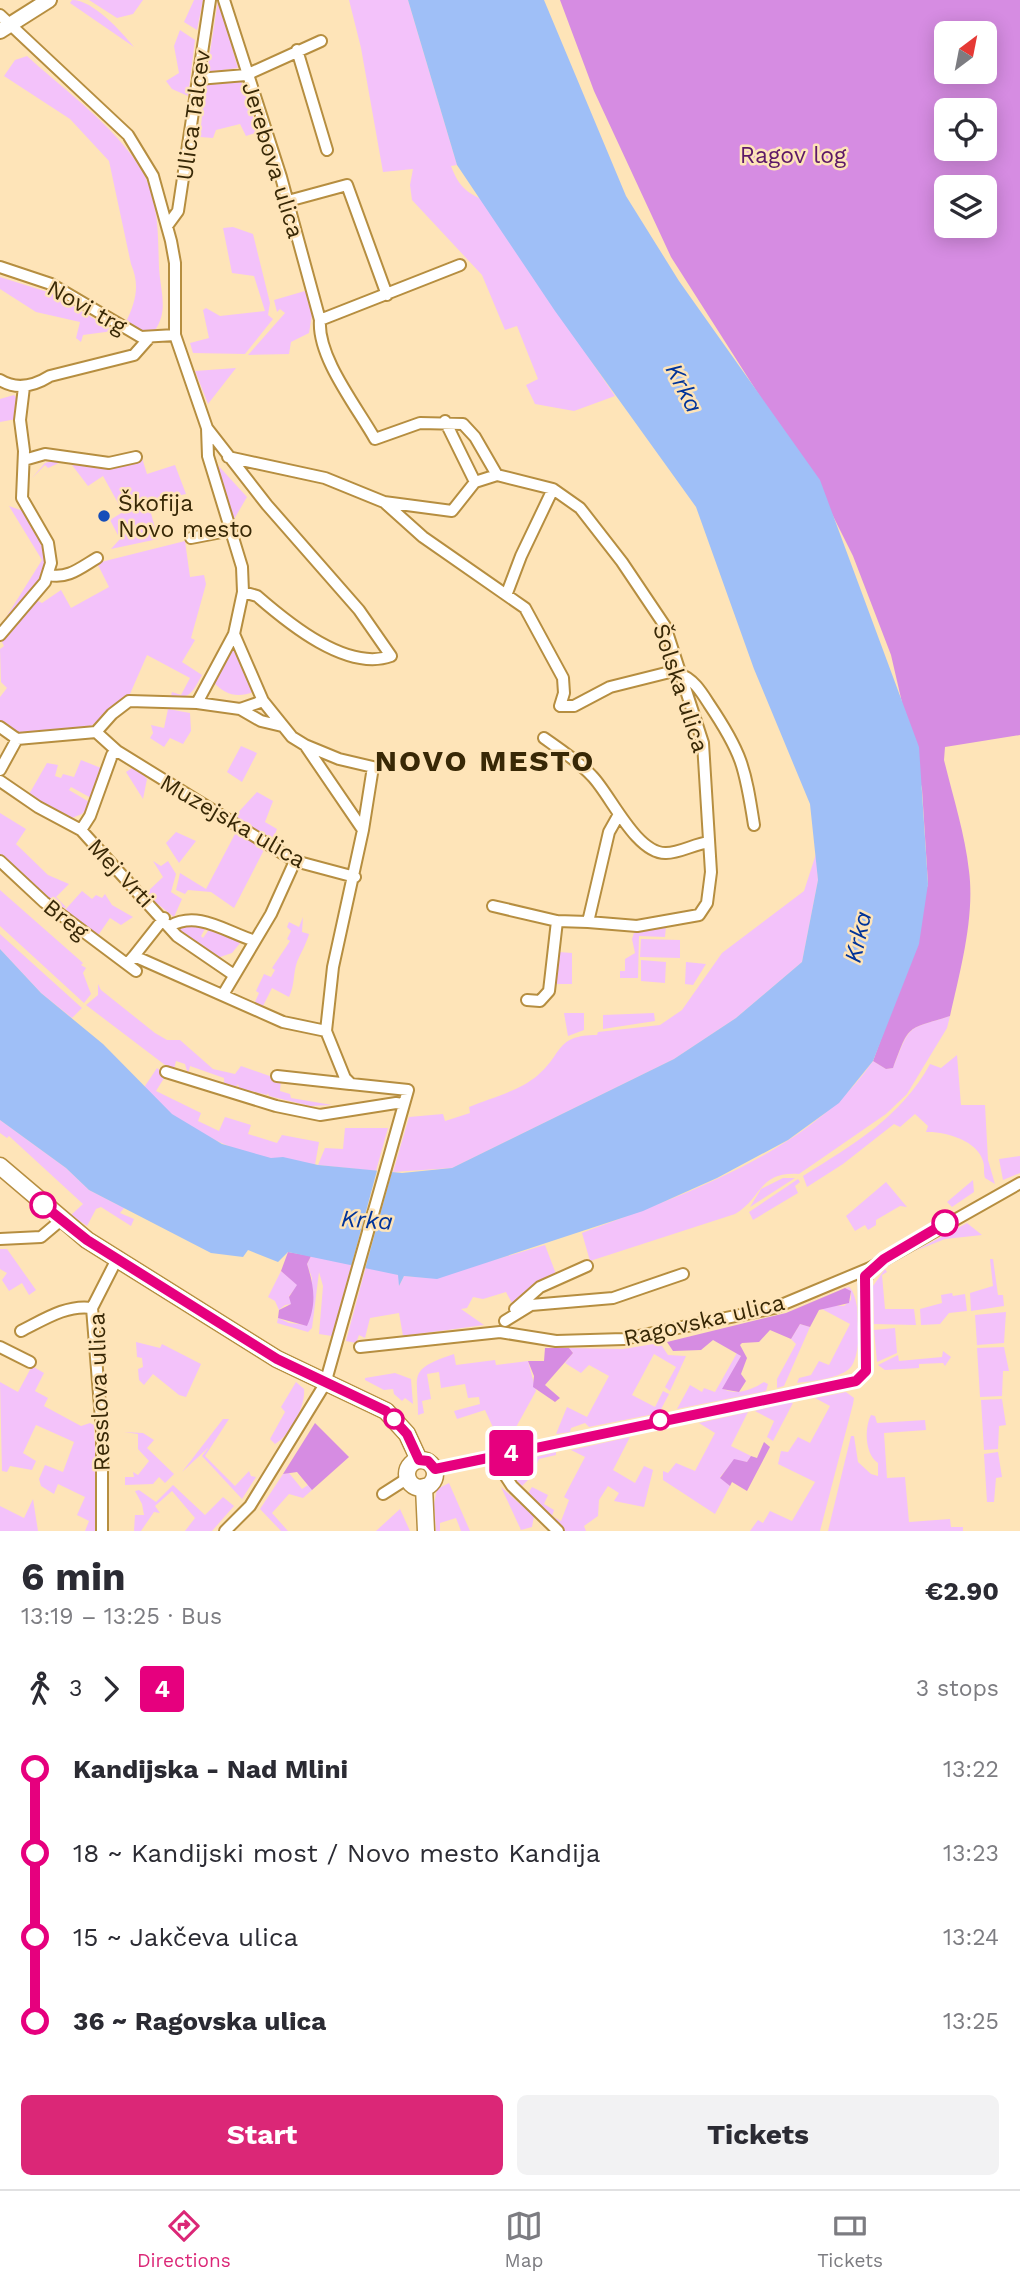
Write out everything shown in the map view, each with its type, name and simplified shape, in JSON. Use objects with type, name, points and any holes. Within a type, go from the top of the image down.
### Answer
[{"type":"main road","points":[[0,1166],[60,1221],[117,1259],[277,1359],[386,1411],[407,1434],[419,1460]]},
{"type":"main road","points":[[419,1460],[428,1461],[435,1469],[432,1483],[424,1487],[414,1485],[408,1478],[408,1469],[419,1460]]},
{"type":"main road","points":[[424,1487],[426,1531]]},
{"type":"street","points":[[5,29],[49,0]]},
{"type":"street","name":"Ulica Talcev","points":[[167,226],[178,211],[211,0]]},
{"type":"street","name":"Jerebova ulica","points":[[224,0],[288,201],[320,320],[320,338],[324,348],[375,439],[420,423],[445,421]]},
{"type":"street","points":[[0,15],[5,29],[128,135],[153,176],[167,226],[175,263],[175,335],[207,428],[228,457],[359,610],[391,656],[370,660],[326,646],[257,596],[243,592]]},
{"type":"street","points":[[198,79],[246,75],[321,41]]},
{"type":"street","points":[[297,50],[327,150]]},
{"type":"street","points":[[288,201],[347,184],[387,295]]},
{"type":"street","points":[[320,320],[460,265]]},
{"type":"street","name":"Novi trg","points":[[0,267],[51,284],[127,330],[149,338],[175,335]]},
{"type":"street","points":[[0,380],[24,387],[86,366],[134,355],[149,338]]},
{"type":"street","points":[[0,635],[49,575],[51,563],[48,543],[22,498],[24,460],[20,420],[24,387]]},
{"type":"street","points":[[445,421],[463,424],[475,437],[497,475]]},
{"type":"street","points":[[445,421],[475,482]]},
{"type":"street","points":[[197,703],[234,634],[243,592],[242,567],[208,456],[207,428]]},
{"type":"street","points":[[24,460],[45,454],[109,463],[136,457]]},
{"type":"street","points":[[228,457],[325,478],[384,502],[452,511],[475,482],[497,475],[553,489],[521,556],[507,593]]},
{"type":"street","name":"Šolska ulica","points":[[553,489],[580,508],[622,562],[664,626],[703,743],[710,892],[699,915],[638,926],[587,922]]},
{"type":"street","points":[[384,502],[424,537],[525,608],[563,678],[564,693],[560,706],[573,706],[610,687],[679,672],[695,685],[735,742],[746,774],[754,825]]},
{"type":"street","points":[[191,538],[232,530]]},
{"type":"street","points":[[49,575],[71,575],[97,558]]},
{"type":"street","points":[[234,634],[263,701],[282,726],[305,745],[363,830]]},
{"type":"street","points":[[0,727],[17,739],[96,732],[112,714],[129,701],[197,703],[240,709],[261,721],[282,726]]},
{"type":"street","points":[[240,709],[263,701]]},
{"type":"street","name":"Muzejska ulica","points":[[96,732],[117,751],[295,861],[355,877]]},
{"type":"street","points":[[544,738],[592,775],[607,794],[618,816],[636,835],[662,853],[709,842]]},
{"type":"street","points":[[0,770],[17,739]]},
{"type":"street","points":[[305,745],[339,759],[373,767],[355,877],[332,967],[326,1031],[345,1079],[351,1084]]},
{"type":"street","points":[[81,830],[90,816],[112,755],[117,751]]},
{"type":"street","name":"Mej Vrti","points":[[0,781],[38,807],[81,830],[191,948],[234,975]]},
{"type":"street","points":[[493,906],[557,921],[587,922],[609,832],[618,816]]},
{"type":"street","name":"Breg","points":[[0,861],[44,902],[96,944],[133,963],[224,993],[283,1022],[326,1031]]},
{"type":"street","points":[[224,993],[255,941],[295,861]]},
{"type":"street","points":[[133,963],[167,922],[199,919],[255,941]]},
{"type":"street","points":[[527,1000],[540,1001],[549,991],[557,921]]},
{"type":"street","points":[[166,1072],[306,1113],[333,1115],[403,1104]]},
{"type":"street","points":[[225,1531],[250,1506],[325,1384],[408,1090],[277,1076]]},
{"type":"street","name":"Ragovska ulica","points":[[360,1347],[502,1326],[556,1341],[590,1342],[670,1331],[774,1308],[870,1268],[1020,1183]]},
{"type":"street","points":[[0,1239],[41,1237],[60,1221]]},
{"type":"street","name":"Resslova ulica","points":[[102,1531],[102,1431],[92,1308],[117,1259]]},
{"type":"street","points":[[502,1326],[540,1287],[587,1266]]},
{"type":"street","points":[[435,1469],[856,1381],[866,1371],[864,1285],[870,1268]]},
{"type":"street","points":[[502,1326],[531,1305],[613,1298],[683,1274]]},
{"type":"street","points":[[21,1331],[52,1314],[83,1306],[92,1308]]},
{"type":"street","points":[[0,1347],[30,1362]]},
{"type":"street","points":[[493,1457],[512,1486],[558,1531]]},
{"type":"street","points":[[383,1494],[408,1478]]},
{"type":"shaded area","points":[[72,0],[80,1],[97,11],[134,47],[70,3]]},
{"type":"shaded area","points":[[89,0],[143,0],[133,14],[117,18]]},
{"type":"shaded area","points":[[194,0],[203,0],[197,30],[184,22]]},
{"type":"shaded area","points":[[218,0],[238,68],[207,72]]},
{"type":"shaded area","points":[[349,0],[408,0],[457,165],[451,166],[456,178],[466,190],[481,199],[615,396],[574,411],[535,404],[526,385],[538,379],[517,326],[505,330],[482,275],[412,200],[410,185],[413,169],[383,172],[361,48]]},
{"type":"shaded area","points":[[180,30],[195,40],[188,96],[172,89],[166,81],[179,73],[174,46]]},
{"type":"shaded area","points":[[27,56],[114,134],[141,170],[150,188],[157,218],[163,300],[162,315],[155,330],[142,330],[126,322],[136,286],[109,161],[70,119],[4,76],[15,60]]},
{"type":"shaded area","points":[[241,81],[258,132],[246,136],[240,124],[216,130],[213,138],[200,137],[205,84]]},
{"type":"shaded area","points":[[233,227],[253,234],[270,303],[268,315],[273,319],[245,354],[193,353],[190,343],[209,338],[203,310],[206,308],[220,316],[265,311],[254,276],[232,273],[223,228]]},
{"type":"shaded area","points":[[0,277],[54,294],[117,333],[118,335],[114,335],[113,331],[83,335],[81,342],[76,338],[80,322],[36,312],[0,289]]},
{"type":"shaded area","points":[[305,291],[312,315],[309,333],[291,342],[289,354],[248,355],[285,313],[280,309],[277,312],[274,300]]},
{"type":"shaded area","points":[[236,368],[208,404],[195,371]]},
{"type":"shaded area","points":[[14,395],[17,399],[16,419],[0,422],[0,399]]},
{"type":"shaded area","points":[[64,458],[103,466],[142,458],[147,474],[175,465],[186,494],[148,502],[158,539],[111,549],[120,539],[110,520],[123,512],[103,476],[88,486],[72,465],[61,462],[48,468],[45,465],[32,478],[45,463]]},
{"type":"shaded area","points":[[215,462],[247,497],[233,521]]},
{"type":"shaded area","points":[[9,506],[23,511],[42,545],[46,561],[39,582],[0,627],[42,560]]},
{"type":"shaded area","points":[[185,541],[190,577],[204,575],[206,584],[191,638],[195,640],[182,662],[202,675],[191,693],[183,697],[171,696],[172,692],[181,695],[190,678],[147,655],[130,694],[85,731],[20,734],[0,723],[0,697],[7,688],[1,682],[0,649],[4,646],[1,640],[34,599],[42,603],[61,590],[71,608],[109,587],[97,563]]},
{"type":"shaded area","points":[[232,647],[254,692],[232,694],[213,682]]},
{"type":"shaded area","points":[[168,709],[190,713],[191,731],[183,744],[170,738],[164,747],[150,738],[153,733],[151,725],[164,728]]},
{"type":"shaded area","points":[[241,746],[257,753],[242,782],[227,772]]},
{"type":"shaded area","points":[[81,760],[101,768],[93,799],[71,787],[69,790],[91,803],[82,814],[69,819],[28,796],[47,763],[58,765],[55,776],[61,778],[63,774],[74,777]]},
{"type":"shaded area","points":[[135,766],[147,779],[143,799],[126,772]]},
{"type":"shaded area","points":[[257,792],[273,801],[265,822],[277,829],[274,837],[278,840],[276,845],[233,818]]},
{"type":"shaded area","points":[[0,813],[26,829],[16,844],[48,875],[69,884],[56,897],[66,907],[62,909],[0,855]]},
{"type":"shaded area","points":[[176,832],[196,841],[179,863],[166,843]]},
{"type":"shaded area","points":[[236,832],[265,848],[234,908],[211,892],[188,890],[185,894],[176,890],[180,873],[206,889]]},
{"type":"shaded area","points":[[816,854],[818,880],[802,962],[736,1018],[674,1059],[452,1168],[393,1172],[409,1117],[443,1114],[445,1121],[470,1113],[469,1107],[531,1081],[566,1042],[574,1038],[597,1035],[598,1032],[660,1025],[682,1010],[722,953],[804,891]]},
{"type":"shaded area","points":[[153,861],[161,866],[168,861],[176,874],[171,892],[182,899],[174,917],[145,894],[163,877]]},
{"type":"shaded area","points":[[0,890],[83,963],[81,965],[86,968],[83,973],[91,994],[84,1003],[0,926]]},
{"type":"shaded area","points":[[82,891],[92,899],[96,895],[102,898],[105,894],[112,905],[133,917],[121,925],[110,918],[99,934],[93,934],[65,910]]},
{"type":"shaded area","points":[[303,917],[302,932],[309,934],[297,962],[289,997],[272,988],[263,1006],[255,1002],[259,993],[256,991],[264,974],[271,977],[275,970],[272,968],[290,941],[287,939],[291,931],[287,927],[289,922],[299,927]]},
{"type":"shaded area","points":[[179,925],[206,927],[201,936],[203,938],[210,928],[241,942],[232,953],[217,958],[180,934]]},
{"type":"shaded area","points":[[666,926],[665,937],[639,936],[638,978],[620,978],[620,971],[625,971],[625,959],[635,953],[632,939],[634,933]]},
{"type":"shaded area","points":[[0,934],[82,1008],[72,1018],[41,993],[0,949]]},
{"type":"shaded area","points":[[641,939],[680,940],[680,958],[640,957]]},
{"type":"shaded area","points":[[559,952],[572,953],[572,984],[554,984]]},
{"type":"shaded area","points":[[641,960],[666,962],[665,983],[641,981]]},
{"type":"shaded area","points":[[686,962],[706,964],[693,985],[685,984]]},
{"type":"shaded area","points":[[98,984],[101,990],[155,1033],[167,1040],[180,1040],[213,1069],[235,1074],[241,1066],[281,1080],[280,1091],[290,1094],[291,1098],[332,1105],[310,1106],[269,1096],[268,1093],[267,1095],[239,1088],[238,1084],[236,1087],[224,1083],[224,1078],[190,1066],[188,1074],[185,1064],[176,1061],[174,1069],[165,1065],[86,1005],[98,995]]},
{"type":"shaded area","points":[[564,1013],[584,1013],[584,1030],[568,1036]]},
{"type":"shaded area","points":[[654,1013],[655,1021],[603,1029],[603,1015]]},
{"type":"shaded area","points":[[950,1016],[947,1028],[907,1094],[886,1114],[799,1174],[786,1174],[768,1181],[744,1208],[735,1214],[590,1261],[582,1233],[701,1186],[780,1146],[815,1121],[847,1093],[873,1061],[886,1069],[893,1068],[907,1035],[912,1030]]},
{"type":"shaded area","points":[[957,1055],[961,1105],[985,1105],[988,1160],[995,1184],[985,1178],[983,1161],[974,1147],[950,1135],[926,1132],[928,1126],[915,1114],[900,1127],[894,1124],[843,1164],[807,1187],[803,1176],[858,1140],[891,1114],[918,1083],[930,1064],[941,1068]]},
{"type":"shaded area","points":[[157,1068],[166,1075],[156,1091],[201,1113],[198,1121],[219,1131],[225,1117],[251,1125],[248,1134],[277,1143],[282,1135],[319,1142],[315,1165],[256,1156],[220,1142],[182,1121],[153,1098],[145,1086]]},
{"type":"shaded area","points":[[0,1120],[66,1168],[89,1190],[124,1208],[120,1213],[134,1219],[131,1226],[101,1207],[96,1209],[87,1226],[71,1215],[83,1204],[9,1136],[7,1138],[0,1133]]},
{"type":"shaded area","points":[[345,1128],[388,1128],[376,1171],[318,1165],[325,1148],[343,1149]]},
{"type":"shaded area","points":[[1020,1156],[1020,1173],[1003,1180],[999,1159]]},
{"type":"shaded area","points":[[783,1178],[795,1178],[750,1207],[761,1189]]},
{"type":"shaded area","points":[[798,1179],[800,1182],[795,1186],[798,1193],[753,1220],[749,1212]]},
{"type":"shaded area","points":[[973,1180],[974,1192],[952,1207],[947,1202]]},
{"type":"shaded area","points":[[886,1182],[907,1207],[900,1206],[876,1220],[876,1225],[868,1230],[865,1225],[855,1231],[846,1216]]},
{"type":"shaded area","points":[[967,1223],[982,1235],[945,1239],[915,1251]]},
{"type":"shaded area","points":[[545,1245],[556,1274],[513,1305],[506,1292],[483,1299],[473,1297],[467,1308],[461,1309],[484,1325],[403,1336],[399,1313],[370,1318],[365,1338],[359,1335],[356,1343],[346,1341],[366,1266],[399,1275],[399,1286],[404,1276],[433,1278]]},
{"type":"shaded area","points":[[0,1249],[7,1249],[36,1290],[29,1295],[22,1283],[9,1291],[2,1280],[7,1273],[0,1269]]},
{"type":"shaded area","points":[[311,1256],[352,1263],[332,1336],[319,1334],[323,1286],[319,1272],[312,1328],[308,1332],[277,1323],[278,1318],[289,1323],[307,1325],[312,1278],[307,1264]]},
{"type":"shaded area","points":[[990,1259],[993,1259],[998,1295],[1003,1295],[1004,1306],[971,1311],[970,1293],[993,1286]]},
{"type":"shaded area","points":[[885,1269],[887,1272],[882,1275],[885,1309],[914,1309],[916,1325],[874,1324],[873,1286]]},
{"type":"shaded area","points":[[281,1271],[298,1285],[289,1296],[292,1304],[279,1310],[275,1301],[268,1297]]},
{"type":"shaded area","points":[[849,1287],[853,1293],[856,1302],[859,1327],[854,1363],[838,1375],[797,1383],[799,1378],[811,1375],[819,1361],[829,1365],[850,1324],[822,1309],[831,1305],[844,1306],[851,1300],[851,1291],[845,1288]]},
{"type":"shaded area","points":[[952,1293],[953,1296],[965,1294],[967,1311],[949,1313],[940,1324],[921,1325],[920,1309],[942,1303],[941,1295]]},
{"type":"shaded area","points":[[1006,1312],[1004,1343],[977,1345],[975,1315]]},
{"type":"shaded area","points":[[800,1324],[810,1327],[784,1386],[777,1388],[777,1379],[796,1344],[791,1339]]},
{"type":"shaded area","points":[[895,1328],[897,1353],[877,1362],[874,1330]]},
{"type":"shaded area","points":[[136,1342],[160,1348],[162,1344],[201,1364],[186,1397],[179,1395],[153,1374],[144,1385],[139,1380],[138,1369],[143,1367],[142,1358],[137,1357]]},
{"type":"shaded area","points":[[660,1343],[668,1355],[686,1356],[670,1391],[665,1387],[676,1367],[654,1354],[632,1395],[655,1407],[663,1391],[669,1394],[659,1413],[589,1427],[585,1423],[571,1428],[570,1432],[556,1434],[567,1407],[587,1417],[609,1376],[589,1365],[581,1373],[565,1363],[573,1353],[569,1348],[623,1349]]},
{"type":"shaded area","points":[[1004,1347],[1009,1371],[1003,1371],[1002,1396],[980,1397],[977,1348]]},
{"type":"shaded area","points":[[943,1351],[951,1357],[945,1366],[943,1363],[919,1364],[919,1368],[885,1370],[878,1365],[898,1355],[899,1361],[942,1357]]},
{"type":"shaded area","points":[[737,1353],[741,1356],[723,1389],[740,1392],[764,1382],[768,1384],[766,1391],[677,1409],[690,1385],[702,1392],[704,1388],[715,1392]]},
{"type":"shaded area","points":[[454,1354],[456,1365],[495,1360],[496,1365],[528,1361],[536,1391],[515,1429],[511,1426],[497,1436],[485,1410],[457,1419],[454,1411],[480,1404],[479,1397],[468,1398],[465,1384],[441,1388],[439,1372],[427,1374],[431,1399],[422,1401],[424,1413],[418,1415],[418,1375],[429,1364]]},
{"type":"shaded area","points":[[32,1366],[44,1373],[35,1391],[48,1398],[44,1406],[81,1426],[90,1423],[94,1425],[99,1531],[85,1531],[89,1521],[77,1515],[85,1497],[58,1484],[54,1494],[41,1486],[39,1479],[45,1465],[63,1472],[74,1442],[36,1425],[23,1453],[36,1461],[32,1470],[10,1466],[7,1472],[2,1471],[0,1382],[18,1392]]},
{"type":"shaded area","points":[[395,1373],[411,1379],[413,1404],[405,1398],[402,1401],[394,1394],[393,1389],[384,1390],[365,1380]]},
{"type":"shaded area","points":[[296,1382],[304,1389],[300,1412],[291,1428],[275,1444],[270,1439],[285,1412],[281,1407]]},
{"type":"shaded area","points":[[846,1392],[854,1398],[853,1404],[820,1531],[750,1531],[758,1520],[763,1523],[770,1511],[792,1521],[815,1482],[778,1464],[781,1451],[788,1452],[798,1437],[810,1443],[830,1406],[815,1398]]},
{"type":"shaded area","points":[[1002,1399],[1006,1425],[999,1426],[998,1449],[984,1450],[981,1400]]},
{"type":"shaded area","points":[[793,1403],[773,1441],[767,1437],[774,1421],[755,1411]]},
{"type":"shaded area","points":[[748,1412],[731,1446],[751,1456],[747,1462],[734,1460],[720,1477],[730,1486],[715,1514],[663,1480],[663,1471],[668,1473],[676,1463],[695,1471],[715,1433],[699,1423]]},
{"type":"shaded area","points":[[871,1415],[875,1416],[877,1423],[925,1420],[926,1430],[884,1433],[887,1478],[905,1477],[909,1522],[950,1519],[951,1527],[963,1527],[963,1531],[828,1531],[851,1436],[854,1436],[858,1462],[871,1474],[878,1476],[878,1463],[870,1454],[867,1441],[867,1427]]},
{"type":"shaded area","points":[[223,1419],[229,1419],[205,1456],[235,1486],[249,1471],[251,1476],[256,1477],[242,1499],[202,1456],[209,1447],[182,1472]]},
{"type":"shaded area","points":[[124,1432],[143,1433],[154,1440],[147,1448],[174,1474],[165,1483],[159,1477],[153,1484],[125,1485],[125,1477],[134,1477],[133,1472],[138,1475],[149,1461],[138,1449],[138,1434]]},
{"type":"shaded area","points":[[630,1437],[613,1470],[635,1483],[644,1466],[653,1470],[644,1507],[614,1501],[619,1493],[608,1486],[599,1500],[598,1516],[584,1526],[586,1531],[565,1531],[530,1499],[528,1493],[532,1487],[548,1495],[544,1504],[554,1510],[552,1516],[561,1521],[569,1500],[564,1497],[585,1457],[571,1450]]},
{"type":"shaded area","points":[[556,1452],[556,1455],[539,1459],[530,1478],[522,1486],[508,1472],[508,1464]]},
{"type":"shaded area","points":[[998,1452],[1002,1477],[996,1478],[994,1502],[987,1502],[984,1454]]},
{"type":"shaded area","points":[[289,1473],[302,1489],[308,1485],[312,1490],[303,1498],[289,1494],[272,1513],[288,1531],[281,1531],[260,1509],[283,1474]]},
{"type":"shaded area","points":[[449,1483],[470,1531],[461,1531],[456,1518],[440,1523],[440,1531],[436,1531],[434,1504],[437,1489]]},
{"type":"shaded area","points":[[173,1485],[205,1515],[223,1497],[234,1506],[212,1531],[185,1531],[195,1518],[172,1491],[155,1506],[160,1513],[154,1512],[141,1531],[134,1531],[135,1515],[144,1515],[135,1491],[139,1490],[156,1502]]},
{"type":"shaded area","points":[[501,1487],[534,1516],[532,1527],[521,1530]]},
{"type":"shaded area","points":[[33,1499],[38,1531],[0,1531],[0,1506],[24,1518]]},
{"type":"shaded area","points":[[400,1509],[410,1531],[376,1531]]},
{"type":"green space","name":"Ragov log","points":[[560,0],[1020,0],[1020,735],[945,747],[944,760],[962,829],[969,871],[970,907],[965,944],[950,1016],[911,1030],[893,1068],[886,1069],[873,1061],[891,1012],[928,884],[922,789],[891,655],[853,556],[821,492],[671,257],[594,91]]},
{"type":"green space","points":[[288,1252],[311,1256],[307,1264],[313,1287],[313,1303],[307,1326],[278,1318],[279,1310],[291,1304],[289,1297],[297,1285],[281,1271]]},
{"type":"green space","points":[[845,1288],[851,1291],[849,1303],[819,1310],[810,1327],[800,1324],[791,1339],[770,1330],[759,1342],[742,1343],[740,1345],[747,1358],[741,1374],[746,1381],[739,1392],[722,1389],[741,1356],[713,1340],[701,1350],[673,1351],[667,1342],[786,1313]]},
{"type":"green space","points":[[545,1348],[569,1348],[573,1353],[545,1385],[560,1398],[555,1402],[533,1387],[534,1376],[528,1361],[544,1361]]},
{"type":"green space","points":[[315,1423],[349,1457],[312,1490],[297,1472],[283,1474]]},
{"type":"green space","points":[[764,1442],[770,1447],[747,1491],[732,1482],[730,1486],[720,1478],[734,1459],[747,1462],[751,1456],[757,1458]]},
{"type":"water","name":"Krka","points":[[408,0],[544,0],[626,196],[679,281],[820,480],[919,747],[928,884],[919,944],[873,1061],[839,1103],[788,1140],[717,1178],[643,1211],[437,1279],[404,1276],[399,1286],[398,1275],[288,1252],[278,1262],[248,1250],[243,1257],[211,1253],[89,1190],[66,1168],[0,1120],[0,949],[41,993],[103,1044],[172,1114],[222,1144],[271,1158],[283,1157],[318,1165],[402,1173],[452,1168],[674,1059],[736,1018],[802,962],[818,880],[810,804],[754,669],[696,507],[555,311],[457,165]]},
{"type":"pier","points":[[378,1167],[393,1168],[365,1269],[351,1267]]},
{"type":"bus line","name":"4","points":[[43,1205],[87,1240],[277,1359],[386,1411],[407,1434],[419,1460],[428,1461],[435,1469],[452,1463],[493,1457],[621,1428],[856,1381],[864,1376],[866,1371],[865,1276],[870,1268],[945,1223]]},
{"type":"place","name":"Škofija Novo mesto","points":[[104,516]]},
{"type":"district","name":"NOVO MESTO","points":[[485,761]]}]
